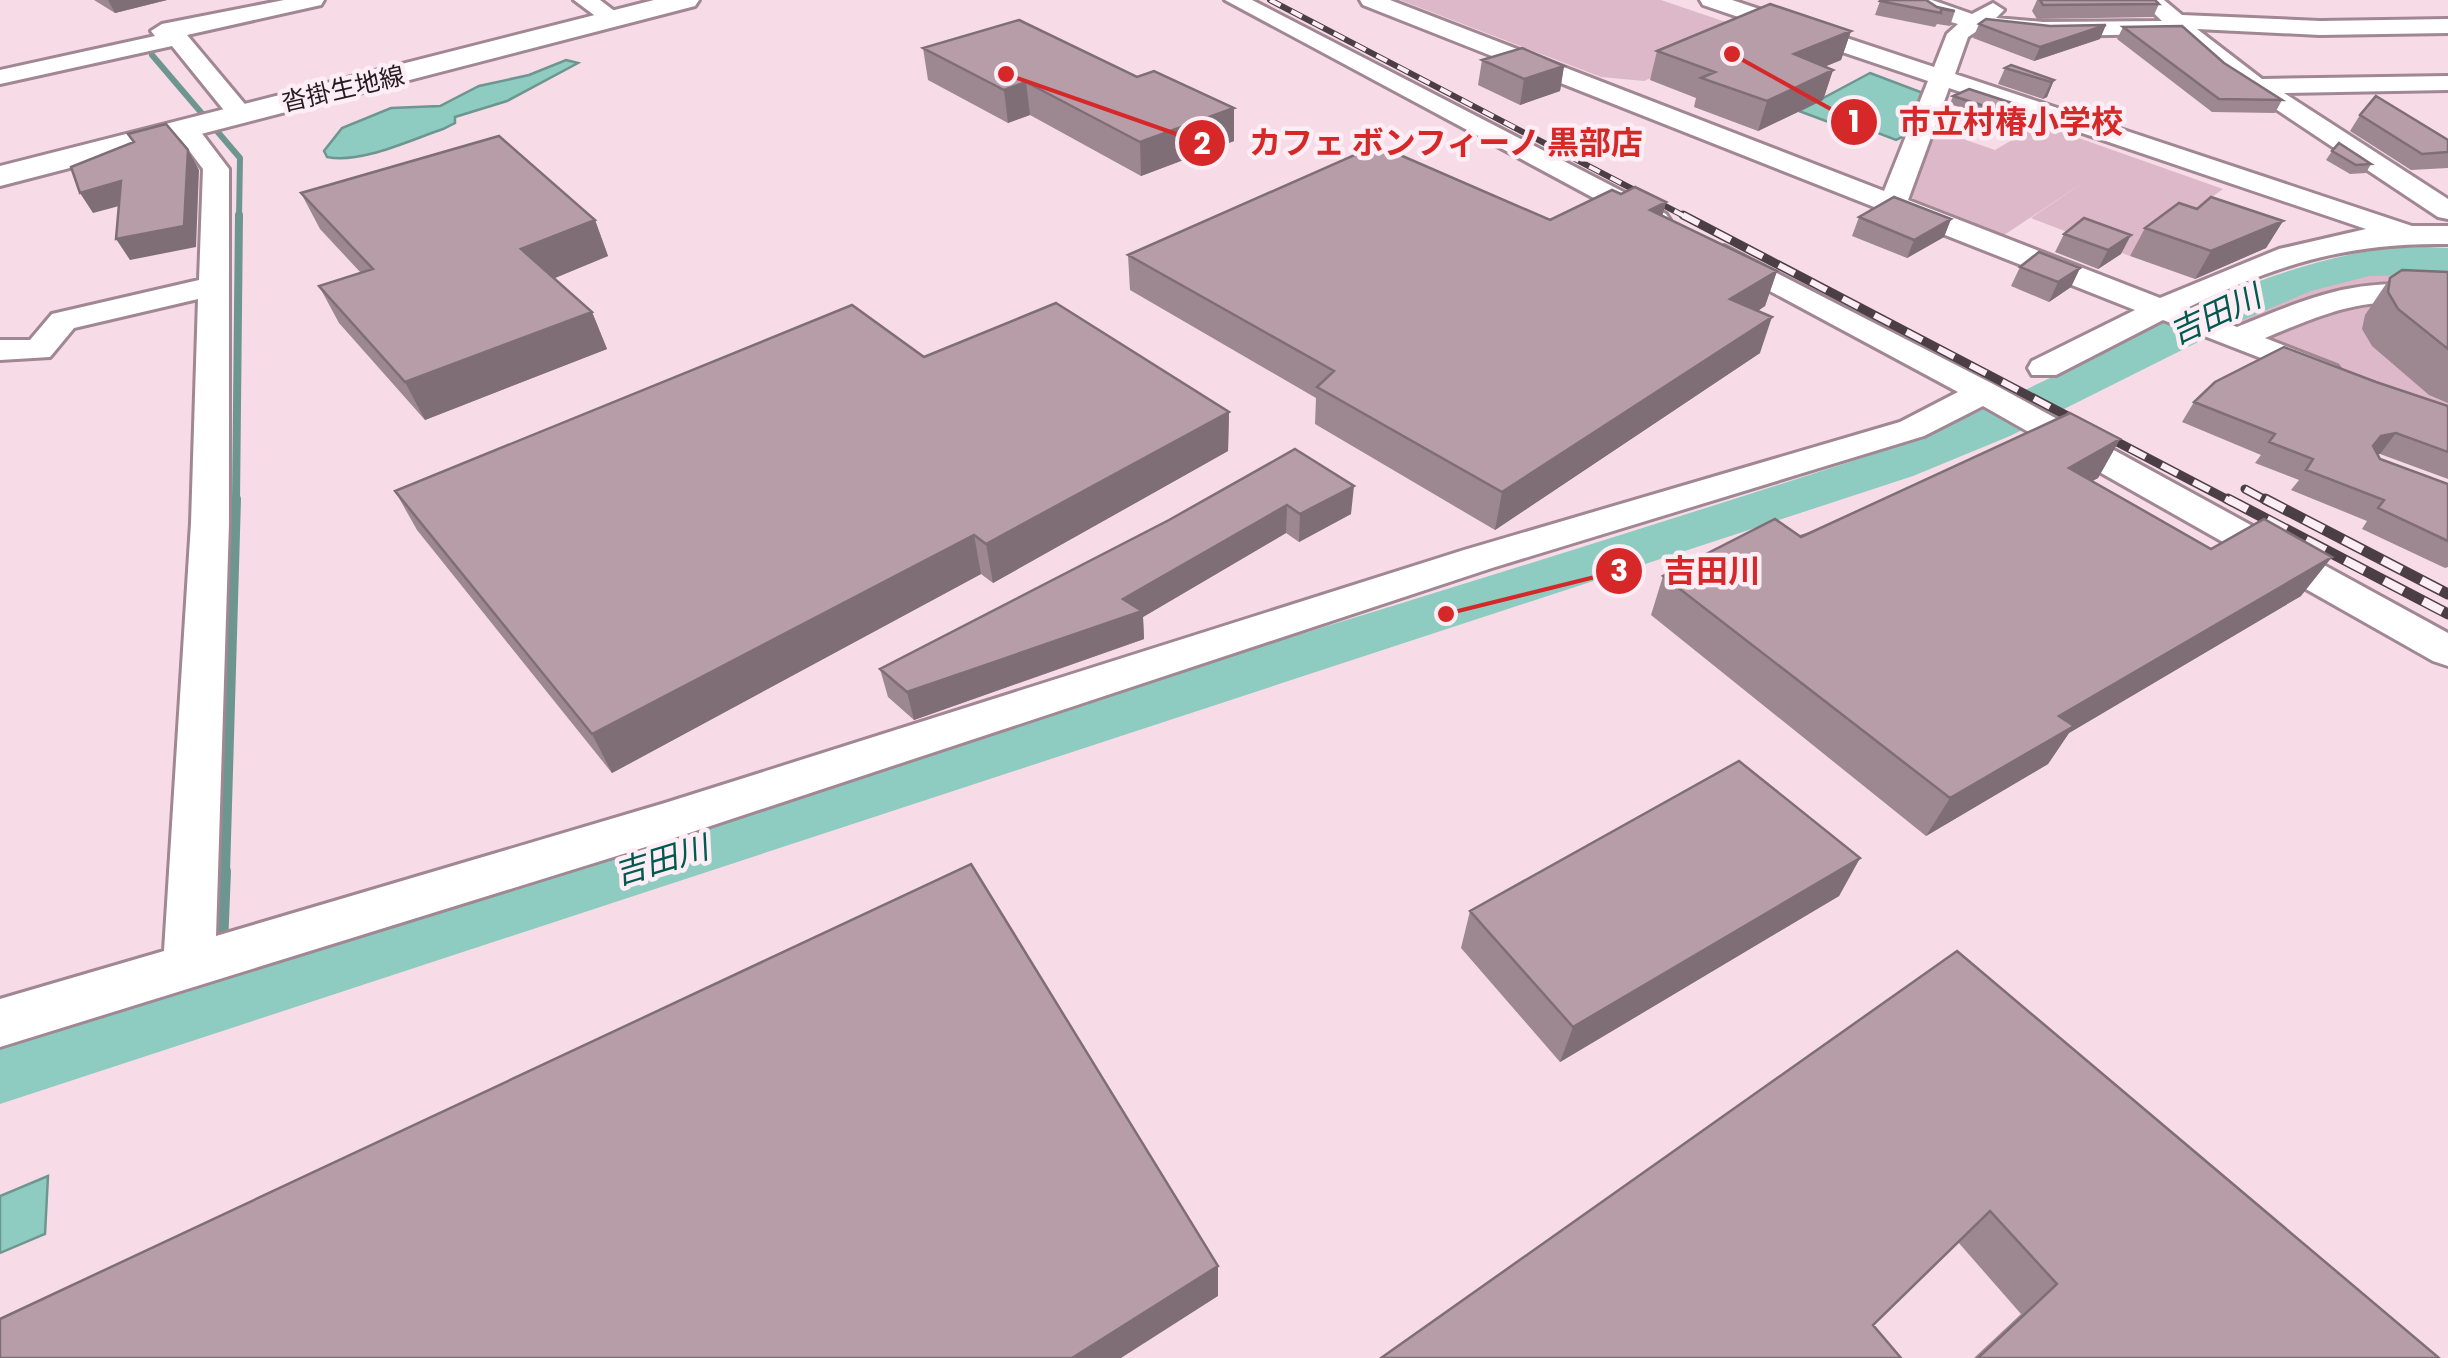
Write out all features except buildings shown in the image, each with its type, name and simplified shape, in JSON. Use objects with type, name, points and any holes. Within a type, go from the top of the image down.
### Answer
[{"type":"main road","name":"沓掛生地線","points":[[0,176],[686,0]]},
{"type":"street","points":[[0,77],[314,0]]},
{"type":"street","points":[[584,0],[614,19]]},
{"type":"street","points":[[1236,0],[1984,392],[2448,651]]},
{"type":"street","points":[[1371,0],[2358,386]]},
{"type":"street","points":[[1711,0],[2402,232]]},
{"type":"street","points":[[1915,0],[1969,23],[2072,28],[2448,26]]},
{"type":"street","points":[[2151,0],[2228,67],[2448,211]]},
{"type":"street","points":[[2367,0],[2448,46]]},
{"type":"street","points":[[1892,204],[1958,34],[1969,23],[2015,3]]},
{"type":"street","points":[[168,34],[240,114]]},
{"type":"street","points":[[124,49],[144,72]]},
{"type":"street","points":[[2258,86],[2448,83]]},
{"type":"street","points":[[185,128],[216,168],[210,523],[189,963]]},
{"type":"street","points":[[2399,178],[2448,176]]},
{"type":"street","points":[[2044,368],[2173,313],[2218,283],[2302,248],[2356,236],[2402,232],[2448,235]]},
{"type":"street","points":[[0,350],[39,350],[63,322],[214,286]]},
{"type":"street","points":[[2238,338],[2346,295],[2411,290],[2448,297]]},
{"type":"street","points":[[0,1022],[665,822],[1478,559],[1912,429],[1984,392]]},
{"type":"shaded area","points":[[1400,0],[1661,0],[1755,32],[1644,81],[1601,77]]},
{"type":"shaded area","points":[[566,60],[578,63],[507,101],[455,117],[455,123],[443,129],[355,157],[327,157],[324,151],[342,128],[391,108],[440,106],[479,86],[529,75]]},
{"type":"shaded area","points":[[1870,73],[1923,93],[1909,134],[1896,140],[1865,128],[1855,132],[1799,111]]},
{"type":"shaded area","points":[[2039,124],[2223,189],[2130,256],[2031,218],[2084,182],[2001,237],[1909,202],[1934,129],[1995,150]]},
{"type":"shaded area","points":[[2370,271],[2448,271],[2448,406],[2232,325],[2306,288]]},
{"type":"shaded area","points":[[48,1176],[45,1234],[0,1253],[0,1196]]},
{"type":"waterway","points":[[152,55],[240,158],[239,218]]},
{"type":"waterway","points":[[236,502],[239,215]]},
{"type":"waterway","points":[[2396,240],[2448,260]]},
{"type":"waterway","name":"吉田川","points":[[0,1067],[1422,619],[1894,465],[1992,425],[2224,311],[2295,281],[2369,263],[2448,261]]},
{"type":"waterway","points":[[225,873],[236,499]]},
{"type":"waterway","points":[[222,946],[225,871]]},
{"type":"waterway","points":[[221,994],[222,968]]},
{"type":"railway","points":[[1270,0],[1688,218]]},
{"type":"railway","points":[[1683,215],[2232,502]]},
{"type":"railway","points":[[2245,489],[2269,502]]},
{"type":"railway","points":[[2228,499],[2448,614]]},
{"type":"railway","points":[[2265,499],[2448,594]]},
{"type":"place","name":"市立村椿小学校","points":[[1732,54]]},
{"type":"place","name":"カフェ ボンフィーノ 黒部店","points":[[1006,74]]},
{"type":"place","name":"吉田川","points":[[1446,614]]}]
